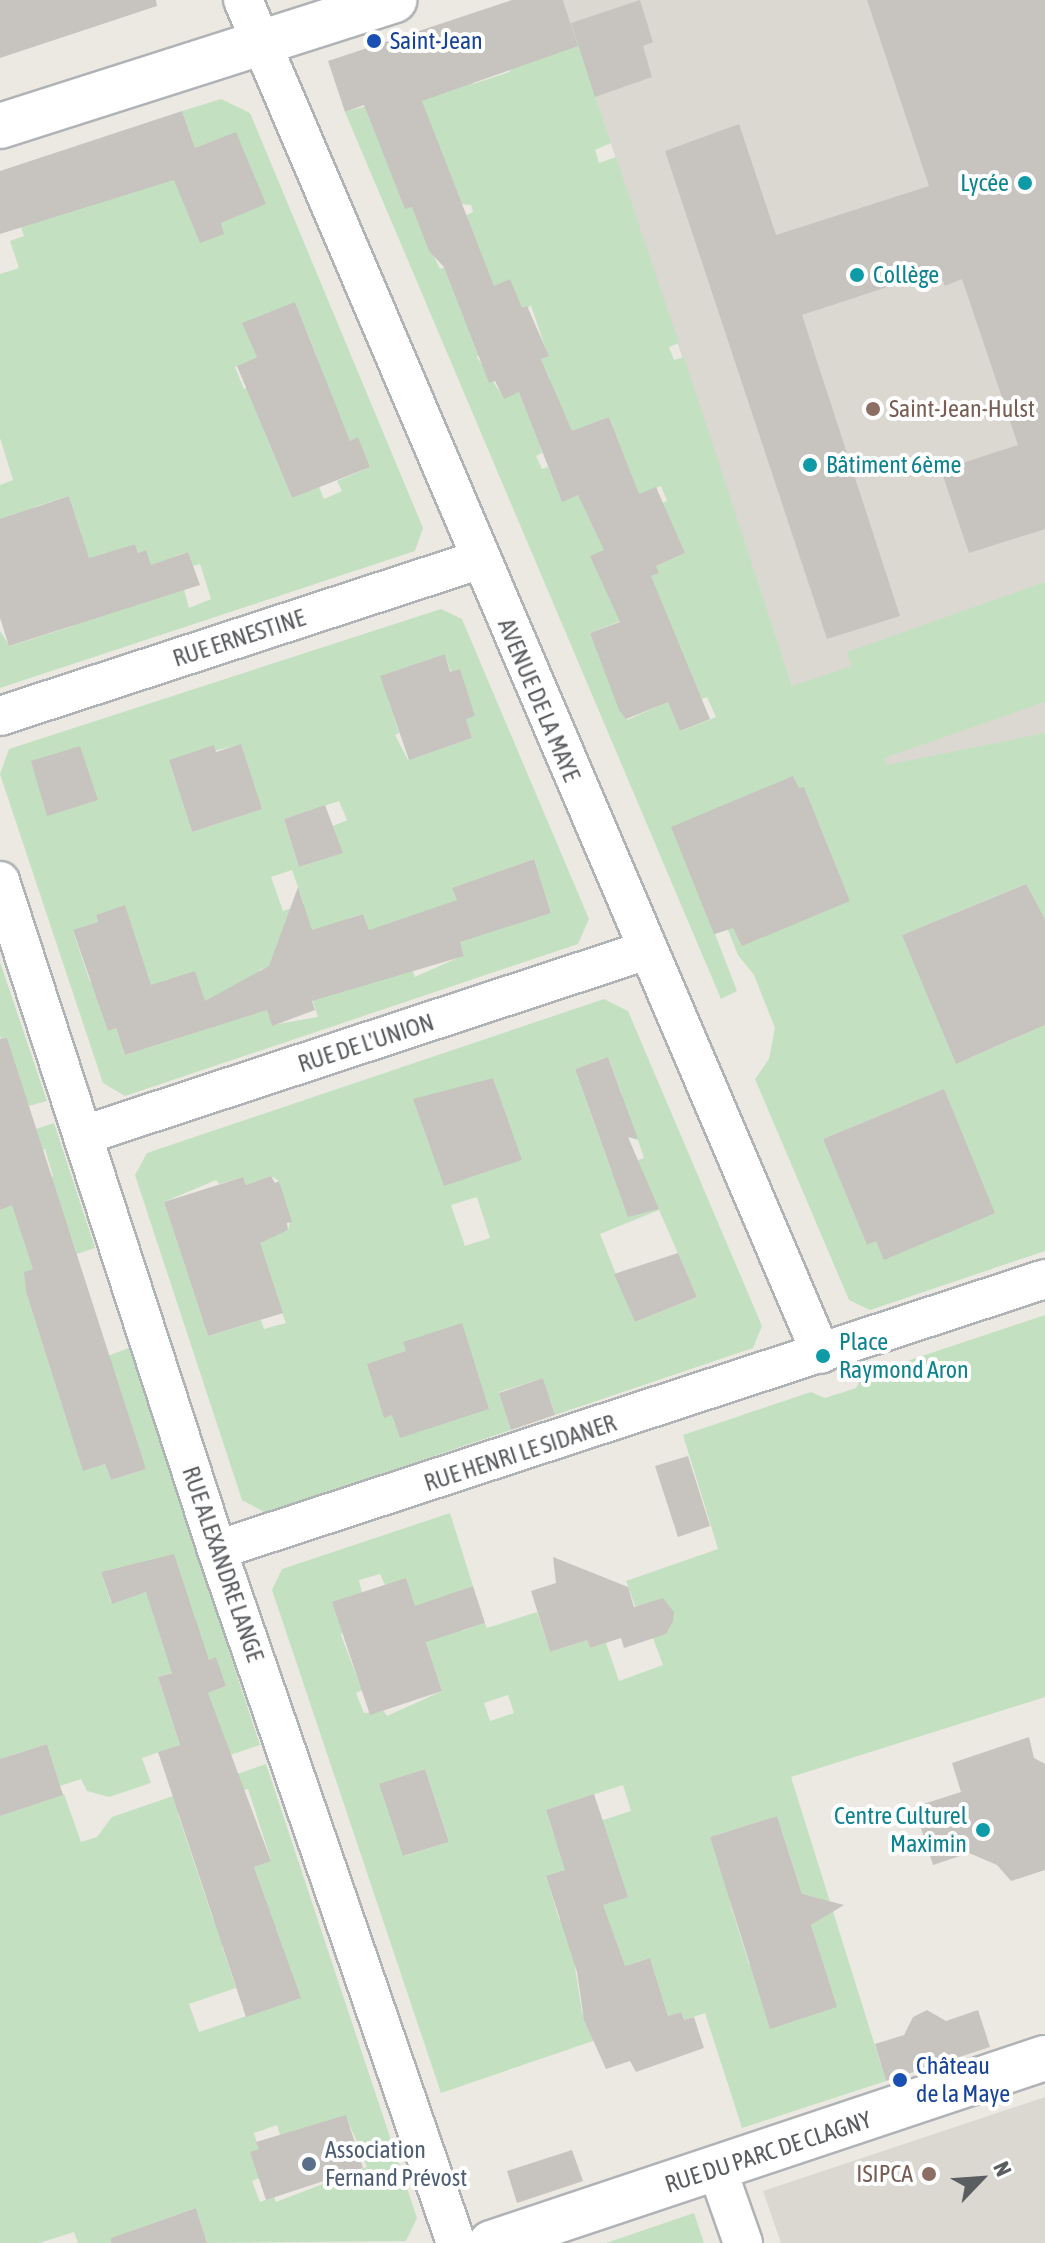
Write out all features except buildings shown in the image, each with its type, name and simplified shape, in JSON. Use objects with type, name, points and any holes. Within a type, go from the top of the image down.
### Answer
[{"type":"street","name":"AVENUE DE LA MAYE","points":[[243,0],[478,560],[821,1354]]},
{"type":"street","points":[[0,126],[394,0]]},
{"type":"street","name":"RUE ERNESTINE","points":[[0,716],[478,560]]},
{"type":"street","name":"RUE ALEXANDRE LANGE","points":[[0,881],[217,1550],[456,2243]]},
{"type":"street","name":"RUE DE L'UNION","points":[[84,1135],[647,950]]},
{"type":"street","name":"RUE HENRI LE SIDANER","points":[[217,1550],[1045,1279]]},
{"type":"street","name":"RUE DU PARC DE CLAGNY","points":[[491,2243],[1045,2058]]},
{"type":"street","points":[[717,2169],[743,2243]]},
{"type":"shaded area","name":"Saint-Jean-Hulst","points":[[563,0],[1045,0],[1045,785],[902,813],[884,758],[792,686]]},
{"type":"shaded area","name":"ISIPCA","points":[[1045,2097],[1045,2243],[781,2243],[763,2191]]},
{"type":"green space","points":[[571,23],[611,143],[595,150],[599,163],[616,157],[679,343],[669,347],[674,360],[684,357],[792,686],[851,666],[847,652],[1045,582],[1045,702],[884,758],[887,765],[1045,733],[1045,919],[1025,884],[902,935],[970,1058],[1045,1025],[1045,1251],[870,1310],[849,1300],[755,1079],[769,1059],[775,1028],[754,975],[738,955],[728,930],[715,934],[737,991],[721,999],[345,112],[469,77],[473,84],[509,72],[549,31]],"holes":[[[462,204],[471,205],[473,212],[465,216],[480,252],[440,269],[418,222]],[[531,305],[548,356],[541,359],[550,379],[504,398],[477,357]],[[609,417],[631,474],[562,501],[548,467],[542,469],[536,456],[542,453],[540,445]],[[661,486],[667,501],[658,505],[685,553],[656,566],[604,550],[625,500]],[[659,606],[682,652],[660,705],[627,720],[590,633]],[[707,697],[716,717],[681,731],[672,711]],[[940,1091],[876,1241],[867,1244],[823,1139]]]},
{"type":"green space","points":[[221,99],[250,113],[423,528],[415,551],[0,688],[0,631],[10,646],[73,626],[0,542],[0,485],[13,480],[0,438],[0,274],[19,268],[10,241],[24,236],[21,227],[128,192],[236,133],[195,148],[182,111]],"holes":[[[295,302],[317,357],[244,389],[235,367],[257,357]],[[334,402],[350,441],[358,438],[370,467],[337,481],[342,491],[324,499],[319,487],[292,498],[264,431]],[[69,496],[81,533],[46,546],[34,507]],[[135,544],[138,553],[146,551],[151,566],[87,559]],[[188,552],[193,566],[200,564],[211,599],[189,608],[175,556]]]},
{"type":"green space","points":[[441,609],[462,619],[589,919],[578,944],[125,1096],[103,1083],[0,774],[9,749]],"holes":[[[445,654],[472,738],[408,760],[395,735],[399,733],[381,676]],[[241,745],[261,809],[192,832],[169,760]],[[339,801],[347,820],[333,826],[342,853],[299,867],[284,819]],[[534,859],[551,913],[470,937],[453,888]],[[292,870],[304,904],[283,911],[271,877]],[[447,904],[464,955],[415,977],[409,958],[382,967],[384,978],[326,996],[309,945],[353,932],[349,918],[363,914],[371,936]],[[125,906],[144,964],[90,982],[73,931],[98,922],[96,915]],[[292,940],[318,1017],[272,1025],[257,977],[260,970],[276,964],[277,943]],[[195,972],[213,1027],[125,1055],[116,1028],[108,1030],[101,1008],[136,997],[135,991]]]},
{"type":"green space","points":[[0,962],[47,1101],[29,1106],[0,1036]]},
{"type":"green space","points":[[604,999],[628,1011],[762,1326],[753,1348],[555,1415],[543,1378],[499,1392],[511,1430],[266,1513],[242,1500],[135,1175],[147,1153]],"holes":[[[608,1057],[622,1094],[613,1107],[623,1136],[638,1140],[644,1158],[611,1170],[575,1069]],[[493,1078],[521,1160],[467,1178],[453,1139],[430,1147],[416,1105]],[[271,1176],[279,1181],[290,1222],[288,1230],[255,1244],[286,1323],[264,1329],[261,1320],[208,1336],[164,1202],[216,1180],[219,1184],[243,1177],[246,1185]],[[477,1197],[490,1238],[465,1246],[451,1205]],[[659,1210],[697,1297],[635,1322],[600,1234]]]},
{"type":"green space","points":[[54,1123],[95,1248],[77,1254],[67,1225],[39,1267],[25,1272],[26,1292],[83,1470],[105,1464],[111,1480],[146,1469],[91,1362],[129,1348],[260,1745],[216,1760],[208,1693],[226,1686],[216,1658],[158,1677],[180,1745],[142,1758],[151,1783],[109,1797],[87,1791],[81,1779],[60,1786],[47,1744],[0,1759],[0,1210],[53,1176],[45,1149],[37,1151],[30,1131]],"holes":[[[174,1555],[196,1621],[146,1592],[111,1603],[101,1572]]]},
{"type":"green space","points":[[1045,1315],[1045,1697],[791,1777],[886,2081],[742,2128],[705,2013],[684,2020],[680,2012],[668,2016],[650,1958],[625,1966],[586,1962],[575,1967],[582,2012],[596,2040],[441,2093],[272,1590],[282,1569],[450,1513],[473,1586],[449,1595],[462,1631],[485,1623],[487,1628],[537,1612],[550,1652],[587,1640],[590,1648],[606,1643],[619,1681],[663,1665],[653,1638],[666,1634],[673,1622],[666,1602],[635,1606],[626,1581],[718,1549],[683,1435],[811,1392],[825,1398],[856,1388],[862,1376]],"holes":[[[380,1574],[385,1585],[406,1579],[442,1691],[387,1716],[384,1711],[364,1713],[356,1693],[362,1690],[341,1635],[362,1593],[359,1580]],[[508,1695],[514,1713],[490,1721],[484,1703]],[[425,1769],[449,1842],[404,1856],[380,1785]],[[623,1785],[631,1811],[554,1836],[546,1810]],[[777,1816],[803,1897],[818,1898],[825,1908],[824,1917],[811,1925],[836,2007],[749,1964],[730,1901],[736,1899],[710,1837]],[[546,1876],[627,1896],[559,1919]]]},
{"type":"green space","points":[[266,1764],[417,2218],[406,2241],[207,2243],[196,2208],[133,2230],[137,2243],[78,2243],[74,2232],[39,2243],[0,2243],[0,1816],[64,1794],[81,1842],[97,1837],[112,1817]],"holes":[[[248,1789],[271,1860],[254,1867],[266,1901],[213,1919],[178,1814]],[[276,1928],[300,1998],[199,2032],[189,2004],[236,1988],[222,1946]],[[346,2116],[367,2167],[276,2202],[274,2197],[260,2202],[252,2181],[267,2175],[254,2133],[277,2125],[280,2135]]]},
{"type":"green space","points":[[694,2213],[704,2243],[606,2243]]},
{"type":"place","name":"Saint-Jean","points":[[374,41]]},
{"type":"place","name":"Lycée","points":[[1025,183]]},
{"type":"place","name":"Collège","points":[[857,275]]},
{"type":"place","name":"Saint-Jean-Hulst","points":[[873,409]]},
{"type":"place","name":"Bâtiment 6ème","points":[[810,465]]},
{"type":"place","name":"Place Raymond Aron","points":[[823,1356]]},
{"type":"place","name":"Centre Culturel Maximin","points":[[983,1830]]},
{"type":"place","name":"Château de la Maye","points":[[900,2080]]},
{"type":"place","name":"Association Fernand Prévost","points":[[309,2164]]},
{"type":"place","name":"ISIPCA","points":[[929,2174]]}]
